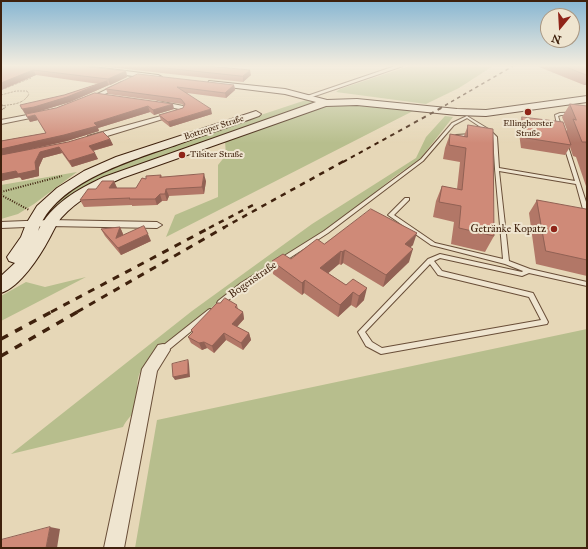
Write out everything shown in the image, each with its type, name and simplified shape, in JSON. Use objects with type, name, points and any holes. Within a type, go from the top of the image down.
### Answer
[{"type":"main road","points":[[287,92],[310,96],[326,103]]},
{"type":"main road","name":"Bottroper Straße","points":[[288,103],[310,96],[336,95],[467,115],[587,100]]},
{"type":"main road","name":"Bottroper Straße","points":[[1,286],[25,262],[42,239],[50,224],[78,196],[94,185],[118,175],[310,107],[326,103],[357,102],[417,108]]},
{"type":"main road","name":"Bottroper Straße","points":[[1,274],[22,248],[42,209],[62,191],[88,174],[126,158],[266,111]]},
{"type":"street","points":[[82,102],[107,92]]},
{"type":"street","points":[[310,96],[323,92]]},
{"type":"street","points":[[99,96],[115,98]]},
{"type":"street","points":[[83,140],[174,114],[182,109],[181,107],[153,103]]},
{"type":"street","points":[[1,122],[53,111]]},
{"type":"street","points":[[1,225],[157,224]]},
{"type":"street","points":[[114,548],[150,369],[163,350]]},
{"type":"lane","points":[[561,131],[556,116],[560,114],[587,114]]},
{"type":"lane","points":[[467,115],[495,137],[506,262]]},
{"type":"lane","name":"Bogenstraße","points":[[218,305],[243,285],[326,232],[422,160],[453,124],[467,115]]},
{"type":"lane","points":[[450,140],[456,136],[478,136]]},
{"type":"lane","points":[[563,139],[587,213]]},
{"type":"lane","points":[[497,169],[577,183]]},
{"type":"lane","points":[[407,200],[390,215],[433,244],[506,262],[528,271],[587,284]]},
{"type":"lane","points":[[430,260],[440,273],[531,295],[545,322],[381,351],[369,344],[361,332],[430,260],[440,256],[522,274],[528,271]]},
{"type":"lane","points":[[163,350],[212,310]]},
{"type":"path","points":[[1,95],[17,92]]},
{"type":"path","points":[[1,105],[5,106],[24,102],[28,98],[29,92],[26,92]]},
{"type":"path","points":[[1,110],[6,108],[5,106]]},
{"type":"path","points":[[1,194],[66,175]]},
{"type":"path","points":[[1,194],[29,210],[33,224]]},
{"type":"green space","points":[[337,92],[452,92],[426,104]]},
{"type":"green space","points":[[306,100],[315,103],[147,163],[55,211],[50,211],[64,197],[92,176],[125,160]]},
{"type":"green space","points":[[353,105],[413,111],[166,237],[175,215],[218,197],[218,165],[226,155],[225,141],[319,108]]},
{"type":"green space","points":[[445,116],[453,117],[420,159],[394,177],[344,218],[233,289],[144,366],[138,377],[137,402],[135,408],[123,427],[11,454],[192,311],[312,224],[416,158],[426,137]]},
{"type":"green space","points":[[77,172],[18,214],[1,219],[1,185]]},
{"type":"green space","points":[[86,277],[1,321],[1,296],[26,282],[45,287]]},
{"type":"green space","points":[[587,329],[587,548],[135,548],[157,420]]},
{"type":"building","points":[[74,92],[80,92],[34,107],[22,109],[20,105]]},
{"type":"building","points":[[126,92],[184,92],[211,109],[168,122],[159,115],[183,108],[185,104],[181,99]]},
{"type":"building","points":[[95,93],[173,104],[153,110],[148,106],[94,123],[97,126],[1,149],[1,141],[46,133],[35,115],[27,117],[26,114],[56,108]]},
{"type":"building","points":[[570,104],[587,106],[587,146],[586,142],[582,142],[573,119],[576,120]]},
{"type":"building","points":[[522,117],[563,122],[571,145],[526,138]]},
{"type":"building","points":[[468,125],[493,129],[494,236],[459,228],[461,206],[439,202],[442,186],[462,190],[466,148],[449,145],[450,134],[467,137]]},
{"type":"building","points":[[103,132],[110,139],[89,146],[95,153],[69,161],[59,147],[40,152],[35,162],[36,170],[18,174],[16,171],[1,174],[1,155],[68,142]]},
{"type":"building","points":[[204,174],[202,187],[166,189],[165,194],[160,194],[155,199],[129,199],[130,198],[80,200],[88,189],[96,189],[102,181],[114,181],[109,188],[136,188],[142,178],[146,179],[146,176],[161,175],[160,177]]},
{"type":"building","points":[[537,200],[586,209],[587,260],[546,251]]},
{"type":"building","points":[[371,209],[417,233],[405,244],[413,249],[386,275],[345,250],[342,252],[341,251],[320,268],[346,285],[353,279],[367,288],[359,296],[353,292],[340,305],[305,280],[302,283],[272,261],[283,254],[291,259],[317,239],[324,244]]},
{"type":"building","points":[[144,226],[148,234],[118,248],[101,229],[120,227],[116,238]]},
{"type":"building","points":[[225,298],[237,305],[235,307],[243,312],[232,324],[249,333],[241,343],[224,333],[212,346],[204,342],[199,343],[188,337],[193,332],[191,330],[217,303],[220,303]]},
{"type":"building","points":[[188,360],[188,374],[173,377],[172,364]]},
{"type":"building","points":[[50,527],[46,548],[1,548],[1,540]]},
{"type":"railway","points":[[439,109],[469,92]]},
{"type":"railway","points":[[343,162],[441,108]]},
{"type":"railway","points":[[223,228],[344,161]]},
{"type":"railway","points":[[209,228],[255,204]]},
{"type":"railway","points":[[51,312],[211,227]]},
{"type":"railway","points":[[77,312],[225,227]]},
{"type":"railway","points":[[1,339],[53,311]]},
{"type":"railway","points":[[1,356],[79,311]]},
{"type":"place","name":"Ellinghorster Straße","points":[[528,112]]},
{"type":"place","name":"Tilsiter Straße","points":[[182,155]]},
{"type":"place","name":"Getränke Kopatz","points":[[554,229]]}]
